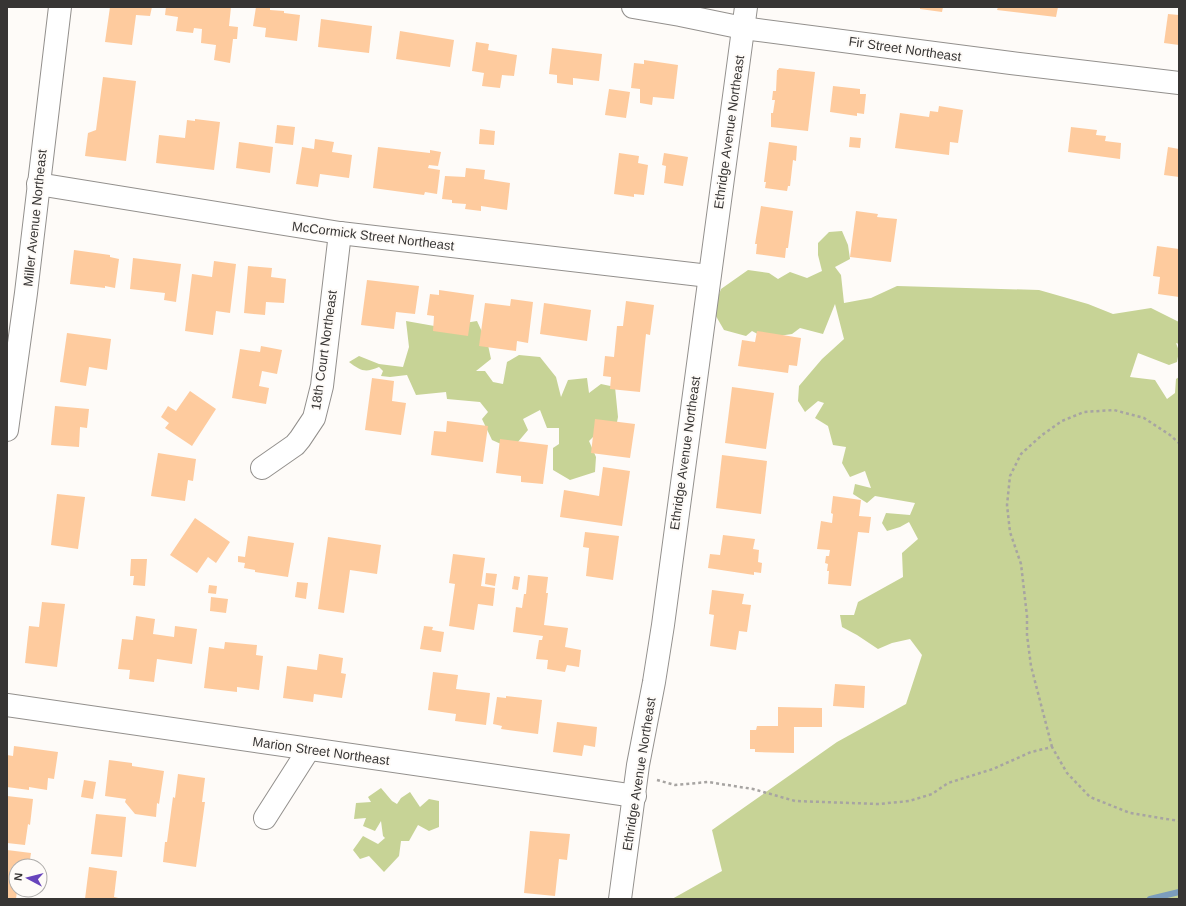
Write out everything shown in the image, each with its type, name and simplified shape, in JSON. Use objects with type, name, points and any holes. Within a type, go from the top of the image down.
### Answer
[{"type":"street","name":"Miller Avenue Northeast","points":[[7,430],[26,293],[60,7]]},
{"type":"street","name":"Fir Street Northeast","points":[[633,7],[680,14],[745,17],[1011,63],[1179,83]]},
{"type":"street","name":"Ethridge Avenue Northeast","points":[[620,899],[638,765],[662,632],[745,17]]},
{"type":"street","name":"McCormick Street Northeast","points":[[38,184],[340,233],[710,276]]},
{"type":"street","name":"18th Court Northeast","points":[[262,468],[295,445],[314,418],[322,386],[340,233]]},
{"type":"street","name":"Marion Street Northeast","points":[[7,705],[635,796]]},
{"type":"street","points":[[265,818],[309,749]]},
{"type":"path","points":[[1179,443],[1170,435],[1144,418],[1114,410],[1084,412],[1062,421],[1042,434],[1021,454],[1010,476],[1007,505],[1010,532],[1021,564],[1031,666],[1052,747],[1067,773],[1090,797],[1130,813],[1179,821]]},
{"type":"path","points":[[655,780],[675,785],[708,782],[716,783],[753,789],[795,801],[879,804],[909,802],[932,794],[948,783],[993,769],[1031,752],[1052,747]]},
{"type":"green space","points":[[842,231],[848,245],[850,259],[835,267],[841,275],[844,303],[871,298],[897,286],[1039,290],[1088,304],[1113,314],[1151,308],[1179,322],[1179,344],[1176,343],[1179,351],[1177,362],[1169,365],[1138,353],[1130,377],[1155,380],[1167,399],[1175,393],[1176,379],[1179,377],[1179,899],[672,899],[722,871],[712,830],[837,742],[906,704],[922,655],[910,639],[892,643],[878,649],[842,627],[840,615],[854,615],[858,602],[903,577],[902,553],[918,539],[909,522],[900,527],[887,531],[882,523],[886,513],[910,515],[915,503],[875,496],[867,503],[853,494],[855,484],[871,488],[865,471],[850,477],[842,463],[846,447],[833,445],[828,426],[815,418],[824,403],[818,401],[805,412],[798,401],[799,386],[822,359],[844,339],[835,304],[823,334],[800,328],[792,334],[765,338],[752,331],[746,336],[724,330],[713,311],[721,289],[748,270],[769,273],[778,279],[790,272],[807,278],[822,271],[818,255],[818,243],[829,232]]},
{"type":"green space","points":[[406,321],[440,327],[477,321],[488,345],[491,359],[476,371],[485,371],[493,382],[503,384],[507,362],[519,355],[540,357],[556,377],[561,397],[568,380],[587,378],[589,393],[601,384],[615,387],[618,417],[616,427],[602,428],[589,441],[596,457],[595,472],[570,480],[553,470],[553,448],[559,444],[559,428],[547,428],[540,410],[523,419],[528,430],[512,449],[492,440],[482,419],[488,412],[480,402],[447,399],[446,392],[416,395],[407,375],[390,377],[381,376],[383,371],[379,367],[370,370],[363,370],[349,362],[359,356],[379,364],[403,367],[409,347]]},
{"type":"green space","points":[[381,788],[392,801],[397,804],[401,798],[410,792],[420,807],[429,799],[439,801],[439,827],[429,831],[418,825],[409,841],[401,841],[399,856],[384,872],[369,856],[360,859],[353,850],[363,836],[378,844],[385,838],[383,836],[381,821],[375,831],[363,826],[366,818],[354,819],[356,803],[371,802],[368,797]]},
{"type":"building","points":[[110,7],[152,7],[150,16],[136,15],[132,45],[105,42]]},
{"type":"building","points":[[166,7],[231,7],[229,26],[238,27],[237,39],[233,39],[230,63],[214,60],[216,45],[201,43],[202,29],[194,28],[193,33],[176,31],[178,17],[165,15]]},
{"type":"building","points":[[256,7],[270,7],[270,10],[284,11],[284,13],[300,15],[297,41],[265,37],[266,28],[253,26]]},
{"type":"building","points":[[920,7],[943,7],[942,12],[920,9]]},
{"type":"building","points":[[998,7],[1058,7],[1056,17],[997,10]]},
{"type":"building","points":[[1168,14],[1179,15],[1179,45],[1164,43]]},
{"type":"building","points":[[321,19],[372,26],[369,53],[318,47]]},
{"type":"building","points":[[400,31],[454,40],[450,67],[396,59]]},
{"type":"building","points":[[476,42],[489,44],[488,50],[517,55],[514,76],[502,75],[500,88],[482,86],[484,73],[472,71]]},
{"type":"building","points":[[552,48],[602,54],[599,81],[573,78],[573,85],[557,83],[557,75],[549,74]]},
{"type":"building","points":[[644,60],[678,65],[674,99],[653,97],[652,105],[640,103],[640,89],[631,88],[634,63],[644,64]]},
{"type":"building","points":[[779,68],[815,72],[808,131],[771,127],[771,113],[773,113],[775,100],[772,100],[773,91],[776,91],[777,70]]},
{"type":"building","points":[[103,77],[136,81],[126,161],[85,156],[88,133],[96,130]]},
{"type":"building","points":[[833,86],[860,89],[860,94],[866,94],[864,114],[857,113],[857,116],[830,112]]},
{"type":"building","points":[[609,89],[630,92],[626,118],[605,115]]},
{"type":"building","points":[[939,106],[963,110],[958,143],[950,142],[949,155],[895,148],[900,113],[929,117],[930,111],[938,112]]},
{"type":"building","points":[[195,119],[220,122],[214,170],[156,163],[159,135],[185,138],[187,120],[195,121]]},
{"type":"building","points":[[277,125],[295,127],[293,145],[275,143]]},
{"type":"building","points":[[1071,127],[1097,130],[1096,135],[1106,136],[1105,141],[1121,143],[1120,159],[1068,152]]},
{"type":"building","points":[[480,129],[495,131],[494,145],[479,144]]},
{"type":"building","points":[[850,137],[861,138],[860,148],[849,147]]},
{"type":"building","points":[[315,139],[334,142],[332,152],[352,155],[349,178],[320,174],[318,187],[296,184],[302,147],[314,149]]},
{"type":"building","points":[[239,142],[273,147],[270,173],[236,168]]},
{"type":"building","points":[[769,142],[797,146],[796,161],[793,160],[790,186],[788,186],[787,191],[765,188],[766,182],[764,182]]},
{"type":"building","points":[[378,147],[430,153],[430,150],[441,152],[438,166],[429,165],[428,168],[440,170],[437,194],[425,192],[424,195],[373,188]]},
{"type":"building","points":[[1168,147],[1179,149],[1179,177],[1164,175]]},
{"type":"building","points":[[619,153],[639,156],[638,163],[648,165],[644,195],[634,194],[634,197],[614,194]]},
{"type":"building","points":[[664,153],[688,157],[683,186],[664,183],[666,166],[662,165]]},
{"type":"building","points":[[466,168],[485,170],[484,179],[510,183],[507,210],[481,206],[481,211],[465,209],[466,204],[452,203],[452,200],[442,199],[445,176],[465,177]]},
{"type":"building","points":[[761,206],[793,211],[788,248],[786,248],[785,258],[756,254],[757,244],[755,244]]},
{"type":"building","points":[[856,211],[878,214],[877,217],[897,219],[891,262],[850,257]]},
{"type":"building","points":[[1157,246],[1179,249],[1179,297],[1158,294],[1160,277],[1153,276]]},
{"type":"building","points":[[74,250],[110,255],[110,257],[119,259],[115,288],[70,284]]},
{"type":"building","points":[[133,258],[181,264],[176,302],[164,300],[165,293],[130,289]]},
{"type":"building","points":[[214,261],[236,264],[230,313],[216,311],[213,335],[185,331],[192,274],[212,277]]},
{"type":"building","points":[[248,266],[272,268],[271,277],[286,279],[284,303],[266,302],[265,315],[244,313]]},
{"type":"building","points":[[367,280],[419,286],[415,314],[396,312],[394,329],[361,325]]},
{"type":"building","points":[[439,290],[474,295],[468,336],[433,331],[434,316],[427,315],[430,294],[439,295]]},
{"type":"building","points":[[511,299],[533,302],[528,343],[517,341],[516,351],[479,346],[485,303],[510,306]]},
{"type":"building","points":[[626,301],[654,305],[650,335],[646,334],[640,392],[610,389],[611,377],[603,376],[605,356],[614,357],[617,326],[623,326]]},
{"type":"building","points":[[544,303],[591,310],[587,341],[540,334]]},
{"type":"building","points":[[757,331],[801,338],[797,366],[789,365],[788,373],[738,366],[742,340],[755,342]]},
{"type":"building","points":[[67,333],[111,339],[107,370],[89,367],[86,386],[60,382]]},
{"type":"building","points":[[261,346],[282,350],[277,374],[262,371],[259,386],[269,388],[266,404],[232,398],[240,349],[260,352]]},
{"type":"building","points":[[372,378],[394,381],[392,401],[406,403],[401,435],[365,430]]},
{"type":"building","points":[[732,387],[774,393],[766,449],[725,443]]},
{"type":"building","points":[[190,391],[216,409],[192,446],[165,428],[169,423],[161,417],[168,406],[176,411]]},
{"type":"building","points":[[55,406],[89,409],[87,428],[80,427],[79,447],[51,445]]},
{"type":"building","points":[[595,419],[635,424],[630,458],[591,453]]},
{"type":"building","points":[[447,421],[488,426],[483,462],[431,455],[434,431],[446,432]]},
{"type":"building","points":[[500,439],[548,445],[543,484],[521,482],[521,476],[496,473]]},
{"type":"building","points":[[158,453],[196,459],[193,481],[188,480],[185,501],[151,496]]},
{"type":"building","points":[[722,455],[767,461],[761,514],[716,508]]},
{"type":"building","points":[[603,467],[630,471],[622,526],[560,517],[564,490],[599,496]]},
{"type":"building","points":[[57,494],[85,497],[78,549],[51,545]]},
{"type":"building","points":[[833,496],[861,500],[859,516],[871,517],[869,533],[858,532],[851,586],[828,584],[828,564],[825,563],[826,556],[829,556],[830,550],[817,549],[821,521],[832,523],[833,514],[831,513]]},
{"type":"building","points":[[195,518],[230,542],[216,563],[208,557],[197,573],[170,555]]},
{"type":"building","points":[[585,532],[619,536],[613,580],[586,576],[589,548],[583,547]]},
{"type":"building","points":[[723,535],[755,539],[753,549],[759,550],[758,562],[762,563],[761,573],[754,572],[754,575],[708,568],[710,554],[720,555]]},
{"type":"building","points":[[248,536],[294,543],[288,577],[255,572],[255,570],[244,568],[245,563],[238,562],[238,556],[245,557]]},
{"type":"building","points":[[328,537],[381,545],[377,574],[350,570],[344,613],[318,609]]},
{"type":"building","points":[[453,554],[485,558],[481,586],[495,588],[493,606],[478,604],[474,630],[449,626],[455,584],[449,583]]},
{"type":"building","points":[[131,559],[147,559],[145,586],[133,585],[134,576],[130,576]]},
{"type":"building","points":[[486,573],[497,574],[495,586],[485,584]]},
{"type":"building","points":[[528,575],[548,577],[546,593],[548,593],[544,625],[568,628],[565,647],[581,650],[579,667],[567,665],[565,672],[547,669],[548,660],[536,659],[539,640],[542,640],[543,636],[513,632],[516,607],[522,608],[524,594],[526,594]]},
{"type":"building","points":[[514,576],[520,577],[518,590],[512,589]]},
{"type":"building","points":[[297,582],[308,583],[306,599],[295,597]]},
{"type":"building","points":[[209,585],[217,586],[216,594],[208,593]]},
{"type":"building","points":[[712,590],[744,594],[742,604],[751,605],[747,632],[739,631],[736,650],[710,646],[714,615],[709,614]]},
{"type":"building","points":[[211,597],[228,599],[226,613],[210,611]]},
{"type":"building","points":[[42,602],[65,604],[57,667],[25,663],[29,626],[39,627]]},
{"type":"building","points":[[136,616],[155,619],[153,634],[174,637],[175,626],[197,629],[192,664],[157,659],[154,682],[129,679],[130,670],[118,669],[122,639],[133,640]]},
{"type":"building","points":[[424,626],[433,627],[432,630],[444,632],[441,652],[420,649]]},
{"type":"building","points":[[225,642],[257,645],[256,655],[263,656],[259,690],[237,687],[237,692],[204,688],[209,647],[224,649]]},
{"type":"building","points":[[319,654],[343,658],[341,673],[346,674],[342,698],[314,694],[313,702],[283,698],[287,666],[317,670]]},
{"type":"building","points":[[433,672],[458,675],[456,689],[490,693],[486,725],[455,721],[456,714],[428,710]]},
{"type":"building","points":[[835,684],[865,686],[864,708],[833,706]]},
{"type":"building","points":[[506,696],[542,700],[538,734],[501,729],[502,726],[493,724],[497,697],[506,698]]},
{"type":"building","points":[[778,707],[822,708],[822,727],[794,727],[794,753],[755,752],[755,749],[750,749],[750,730],[756,730],[757,726],[778,726]]},
{"type":"building","points":[[557,722],[597,727],[595,747],[584,745],[582,756],[553,752]]},
{"type":"building","points":[[14,746],[58,752],[54,779],[48,778],[47,790],[29,787],[29,790],[7,787],[7,755],[13,756]]},
{"type":"building","points":[[109,760],[132,763],[132,766],[164,771],[159,804],[157,803],[156,817],[135,814],[125,802],[126,799],[105,796]]},
{"type":"building","points":[[178,774],[205,778],[202,802],[205,802],[196,867],[163,862],[165,842],[167,842],[173,797],[175,798]]},
{"type":"building","points":[[84,780],[96,782],[93,799],[81,797]]},
{"type":"building","points":[[7,796],[33,799],[30,825],[28,824],[25,845],[7,843]]},
{"type":"building","points":[[96,814],[126,817],[122,857],[91,854]]},
{"type":"building","points":[[530,831],[570,834],[567,860],[559,859],[555,896],[524,893]]},
{"type":"building","points":[[7,850],[31,853],[30,858],[8,858],[8,898],[16,898],[7,899]]},
{"type":"building","points":[[89,867],[117,871],[114,897],[123,899],[85,899]]},
{"type":"waterway","points":[[1150,899],[1179,892]]}]
